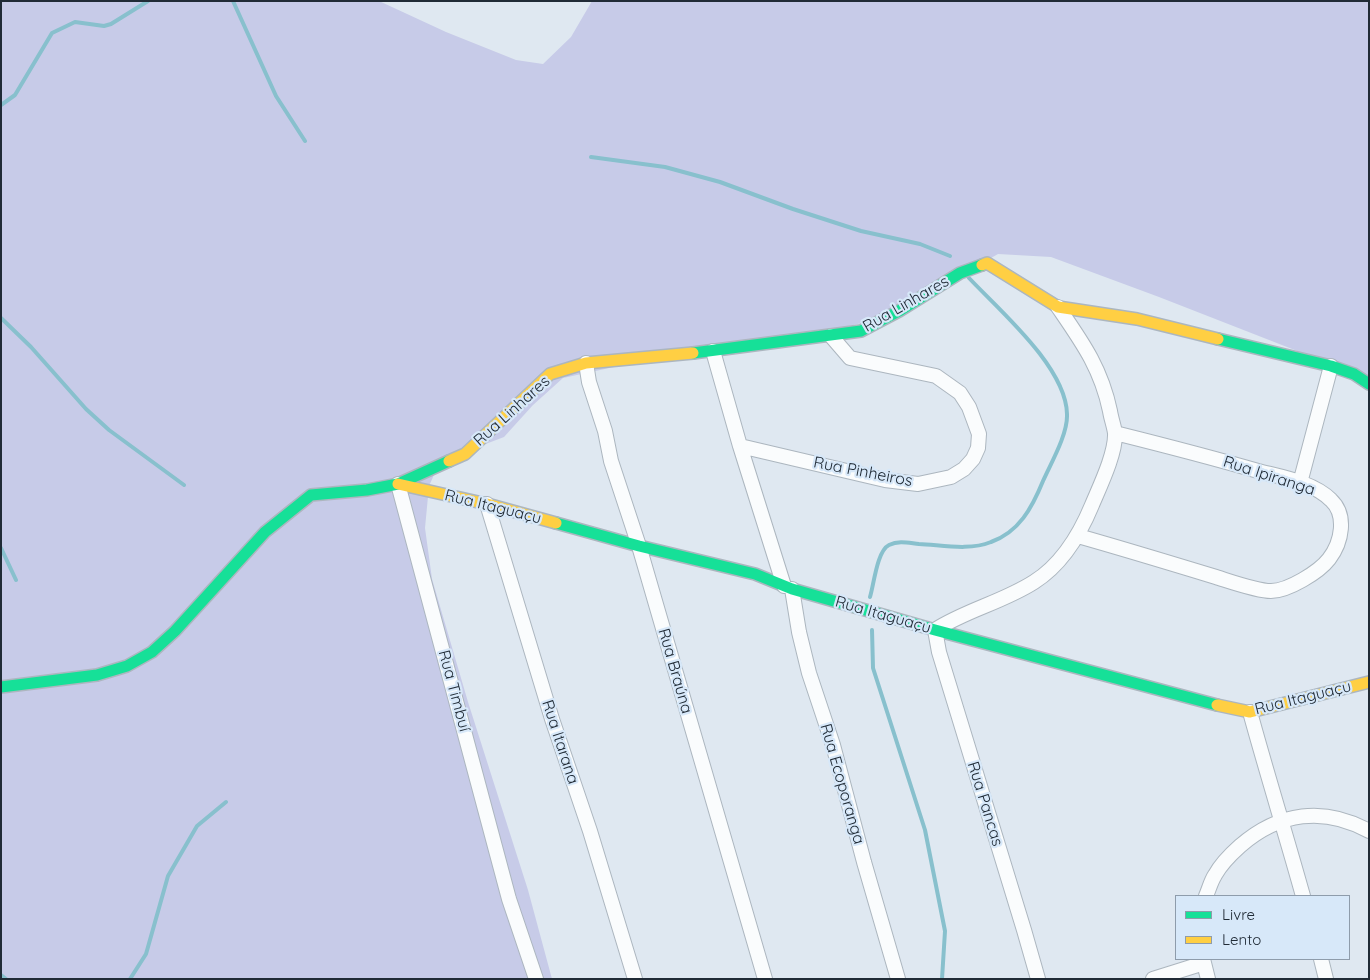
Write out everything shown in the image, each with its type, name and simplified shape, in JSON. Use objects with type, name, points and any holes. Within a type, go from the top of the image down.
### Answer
[{"type":"street","name":"Rua Linhares","points":[[398,484],[465,454],[550,374],[586,363],[713,351],[861,331],[899,311],[960,273],[987,263],[1058,307],[1137,319],[1331,366],[1354,374],[1369,384]]},
{"type":"street","points":[[935,630],[948,621],[1008,596],[1034,582],[1049,570],[1078,536],[1104,476],[1113,448],[1115,433],[1107,396],[1098,370],[1058,307]]},
{"type":"street","name":"Rua Pinheiros","points":[[740,446],[885,480],[918,484],[951,477],[964,469],[973,459],[978,448],[979,434],[960,393],[936,376],[850,358],[831,336]]},
{"type":"street","name":"Rua Ecoporanga","points":[[713,351],[740,446],[788,587],[809,673],[833,745],[898,979]]},
{"type":"street","name":"Rua Braúna","points":[[586,363],[589,382],[605,432],[611,461],[639,546],[765,979]]},
{"type":"street","points":[[1300,483],[1331,366]]},
{"type":"street","name":"Rua Ipiranga","points":[[1078,536],[1271,591],[1289,586],[1322,566],[1334,552],[1342,531],[1340,515],[1332,500],[1319,491],[1300,483],[1115,433]]},
{"type":"street","points":[[1,687],[97,675],[127,666],[152,652],[175,631],[265,532],[311,495],[367,490],[398,484]]},
{"type":"street","name":"Rua Itaguaçu","points":[[398,484],[487,504],[639,546],[755,574],[788,587],[935,630],[1250,712],[1369,682]]},
{"type":"street","name":"Rua Timbuí","points":[[398,484],[509,899],[536,979]]},
{"type":"street","name":"Rua Itarana","points":[[487,504],[552,718],[590,831],[635,979]]},
{"type":"street","name":"Rua Pancas","points":[[935,630],[939,652],[1038,979]]},
{"type":"street","points":[[1250,712],[1303,895]]},
{"type":"street","points":[[1206,895],[1215,874],[1231,854],[1254,833],[1282,820],[1306,815],[1328,816],[1356,824],[1369,831]]},
{"type":"street","points":[[1321,960],[1326,979]]},
{"type":"street","points":[[1153,979],[1204,961],[1208,979]]},
{"type":"shaded area","points":[[1,1],[379,1],[446,32],[516,60],[543,64],[571,37],[592,1],[1369,1],[1369,379],[1051,257],[998,254],[961,275],[907,313],[754,347],[637,362],[563,378],[533,405],[504,437],[462,453],[437,468],[429,486],[425,528],[432,579],[468,702],[528,890],[552,979],[1,979]]},
{"type":"waterway","points":[[1,105],[15,95],[52,33],[75,22],[104,26],[111,24],[148,1]]},
{"type":"waterway","points":[[233,1],[276,96],[305,141]]},
{"type":"waterway","points":[[591,157],[665,167],[720,182],[793,209],[861,231],[920,244],[950,256]]},
{"type":"waterway","points":[[870,597],[876,568],[885,548],[889,545],[904,542],[955,547],[974,546],[991,542],[1009,532],[1023,518],[1034,501],[1065,430],[1067,414],[1064,396],[1056,378],[1044,359],[1029,341],[969,278]]},
{"type":"waterway","points":[[1,318],[31,347],[86,409],[109,430],[184,485]]},
{"type":"waterway","points":[[1,548],[16,580]]},
{"type":"waterway","points":[[872,630],[873,668],[925,830],[945,931],[942,979]]},
{"type":"waterway","points":[[130,979],[146,954],[168,876],[197,826],[226,802]]},
{"type":"waterway","points":[[1,975],[6,979]]},
{"type":"traffic: fast","points":[[693,353],[861,331],[899,311],[960,273],[982,265]]},
{"type":"traffic: fast","points":[[1218,339],[1331,366],[1354,374],[1369,384]]},
{"type":"traffic: fast","points":[[1,687],[97,675],[127,666],[152,652],[175,631],[265,532],[311,495],[367,490],[398,484],[449,461]]},
{"type":"traffic: fast","points":[[556,523],[639,546],[755,574],[792,589],[935,630],[1217,705]]},
{"type":"traffic: slow","points":[[982,265],[987,263],[1058,307],[1137,319],[1218,339]]},
{"type":"traffic: slow","points":[[449,461],[465,454],[550,374],[586,363],[693,353]]},
{"type":"traffic: slow","points":[[398,484],[487,504],[556,523]]},
{"type":"traffic: slow","points":[[1217,705],[1250,712],[1369,682]]}]
